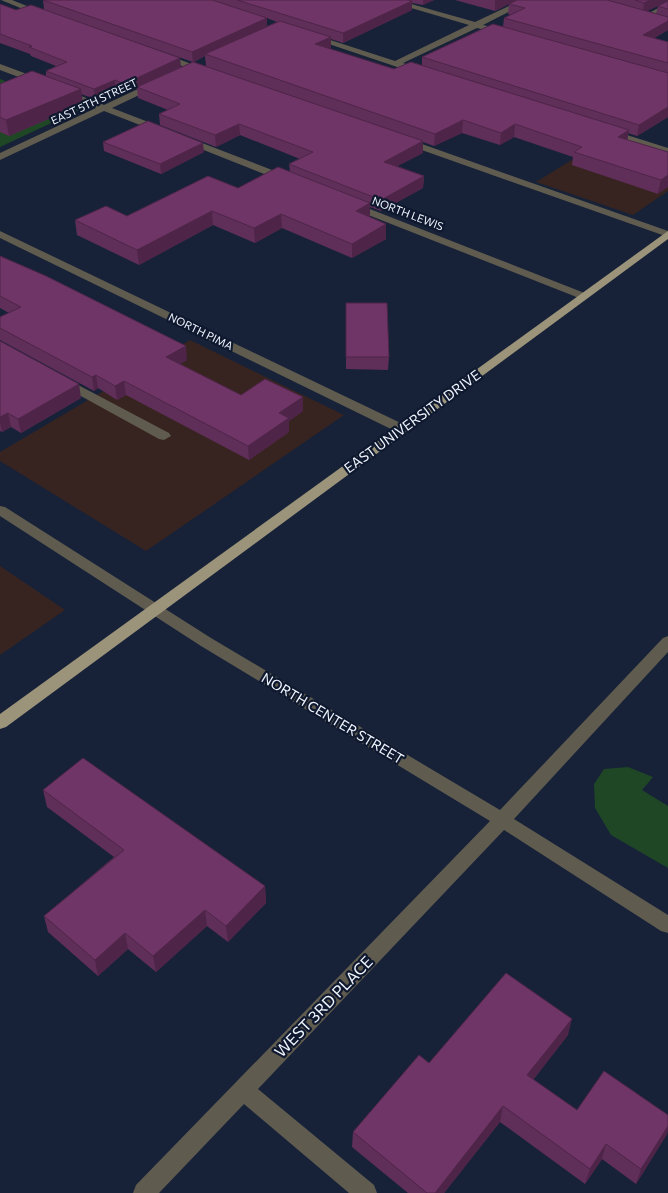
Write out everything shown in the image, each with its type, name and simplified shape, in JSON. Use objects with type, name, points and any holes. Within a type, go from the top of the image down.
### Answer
[{"type":"main road","name":"EAST UNIVERSITY DRIVE","points":[[0,723],[668,234]]},
{"type":"street","points":[[5,0],[50,16]]},
{"type":"street","points":[[388,0],[513,36]]},
{"type":"street","points":[[395,64],[528,0]]},
{"type":"street","points":[[645,18],[668,5]]},
{"type":"street","points":[[636,15],[660,22]]},
{"type":"street","points":[[306,35],[433,76]]},
{"type":"street","points":[[149,51],[220,76]]},
{"type":"street","points":[[177,74],[210,59]]},
{"type":"street","points":[[0,67],[296,183]]},
{"type":"street","name":"EAST 5TH STREET","points":[[0,157],[160,82]]},
{"type":"street","points":[[602,130],[668,151]]},
{"type":"street","points":[[395,138],[668,234]]},
{"type":"street","name":"NORTH LEWIS","points":[[341,201],[583,296]]},
{"type":"street","name":"NORTH PIMA","points":[[0,234],[402,429]]},
{"type":"street","points":[[52,375],[164,436]]},
{"type":"street","name":"NORTH CENTER STREET","points":[[0,510],[156,610],[502,820],[668,925]]},
{"type":"street","name":"WEST 3RD PLACE","points":[[144,1193],[502,820],[668,642]]},
{"type":"street","points":[[243,1090],[366,1193]]},
{"type":"shaded area","points":[[604,140],[668,160],[668,191],[633,215],[536,182]]},
{"type":"shaded area","points":[[190,340],[344,415],[146,551],[0,461],[0,452]]},
{"type":"shaded area","points":[[0,566],[65,610],[0,655]]},
{"type":"green space","points":[[0,79],[79,110],[0,147]]},
{"type":"green space","points":[[628,767],[653,777],[642,790],[668,806],[668,868],[611,835],[595,808],[594,784],[604,769]]},
{"type":"building","points":[[43,0],[212,0],[267,18],[192,52]]},
{"type":"building","points":[[237,0],[408,0],[412,1],[343,33]]},
{"type":"building","points":[[517,0],[607,0],[668,17],[668,21],[643,35],[668,42],[668,63],[504,18],[525,8],[509,4]]},
{"type":"building","points":[[635,0],[650,0],[644,3]]},
{"type":"building","points":[[668,1],[668,9],[658,6]]},
{"type":"building","points":[[0,4],[16,10],[31,5],[180,58],[124,84],[115,80],[94,89],[46,71],[67,62],[0,34]]},
{"type":"building","points":[[280,21],[331,37],[315,44],[394,69],[411,62],[629,130],[618,137],[668,152],[668,175],[661,180],[574,152],[582,147],[515,124],[501,133],[463,120],[435,134],[205,54]]},
{"type":"building","points":[[493,24],[668,73],[668,107],[639,125],[422,57]]},
{"type":"building","points":[[193,62],[423,141],[384,162],[424,176],[381,200],[289,164],[313,152],[239,124],[215,135],[159,114],[180,104],[137,87]]},
{"type":"building","points":[[32,71],[81,89],[6,120],[0,117],[0,84]]},
{"type":"building","points":[[148,121],[203,143],[160,164],[103,142]]},
{"type":"building","points":[[278,167],[370,203],[356,211],[386,224],[352,244],[281,214],[254,228],[212,211],[137,250],[75,220],[106,206],[127,216],[208,176],[238,188]]},
{"type":"building","points":[[0,256],[46,276],[186,346],[166,357],[241,395],[265,379],[303,397],[279,413],[289,418],[248,446],[124,381],[115,386],[96,375],[92,377],[0,328],[0,317],[21,307],[0,296]]},
{"type":"building","points":[[346,303],[387,303],[389,357],[346,357]]},
{"type":"building","points":[[0,341],[79,384],[18,419],[8,413],[0,417]]},
{"type":"building","points":[[83,758],[265,886],[226,926],[205,910],[153,956],[125,933],[95,960],[44,916],[124,850],[43,790]]},
{"type":"building","points":[[506,973],[572,1019],[527,1075],[577,1110],[604,1071],[668,1115],[668,1126],[641,1169],[606,1144],[590,1169],[503,1106],[435,1193],[427,1193],[353,1132],[419,1055],[429,1063]]}]
